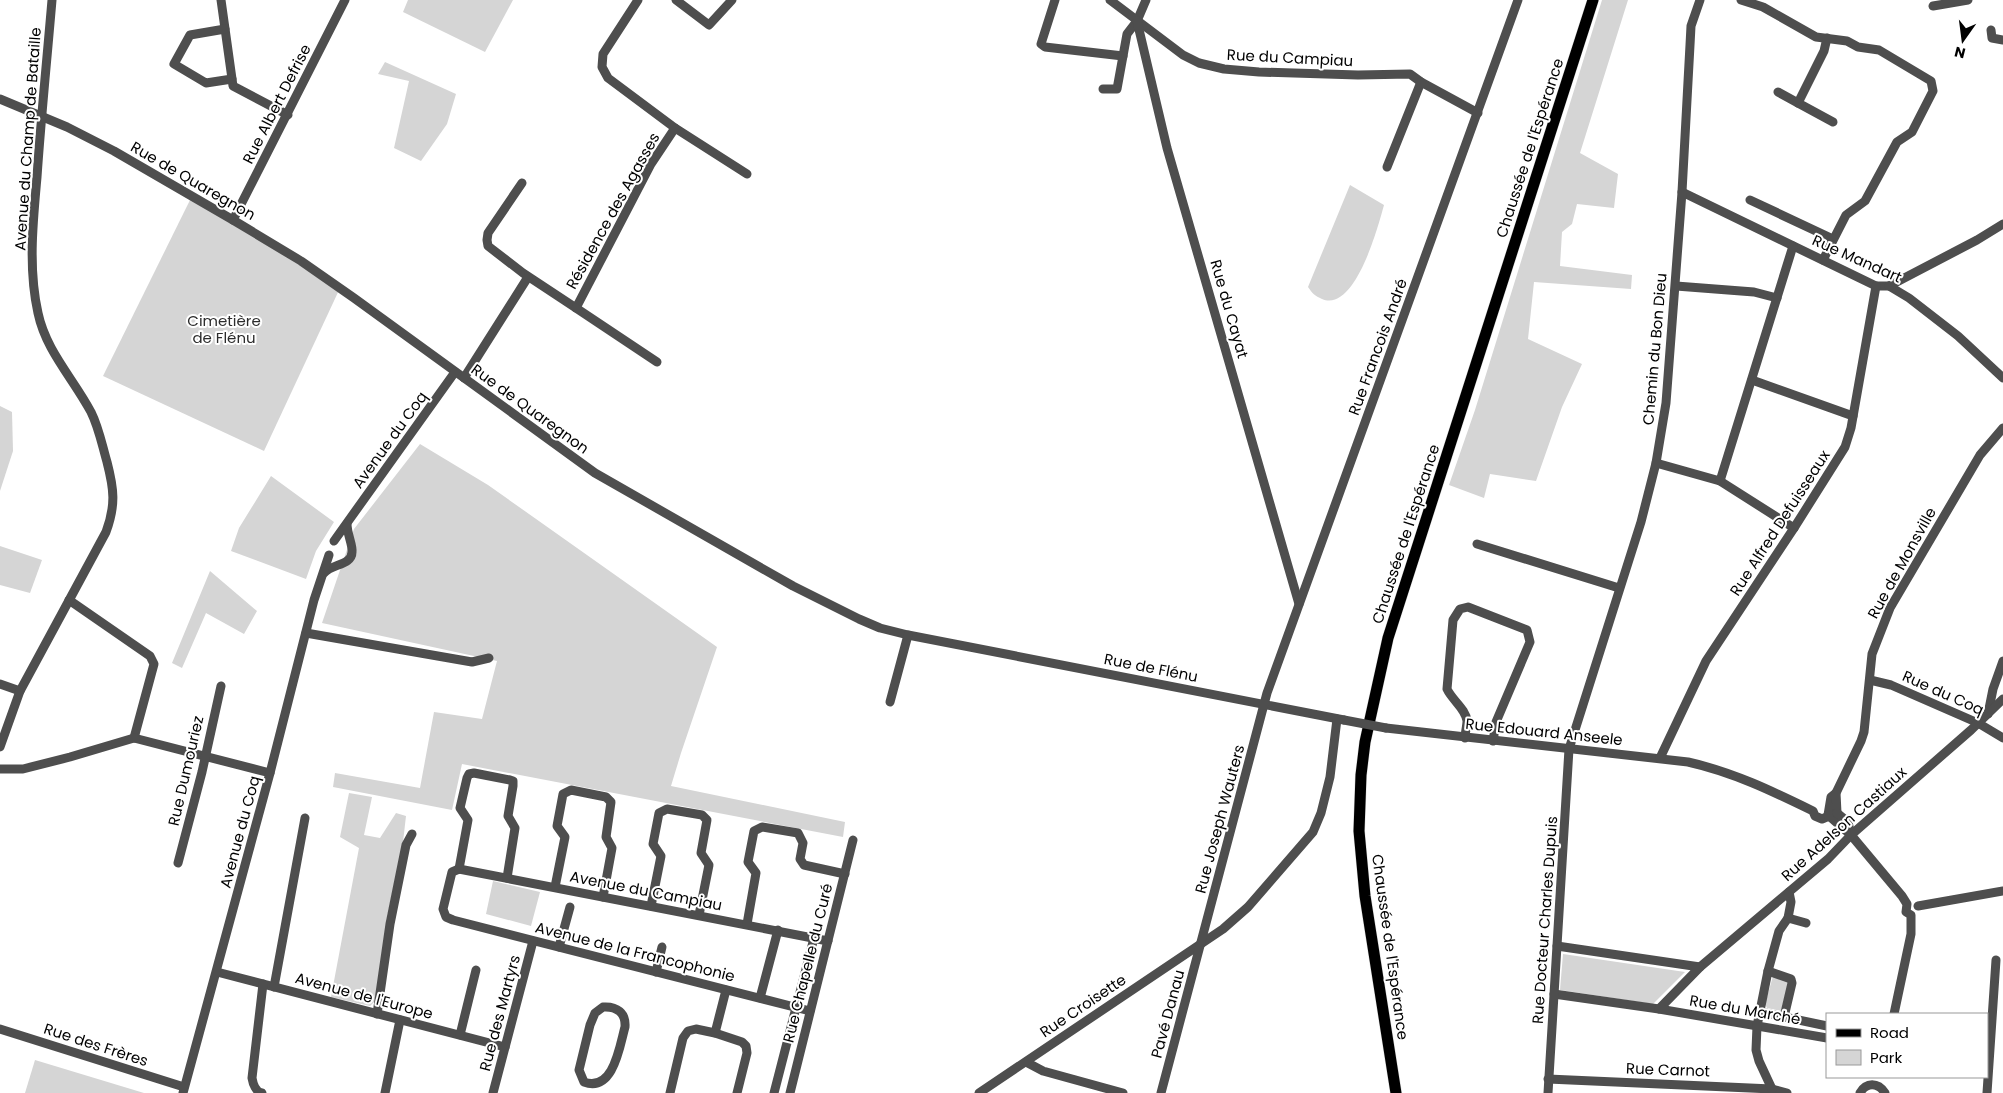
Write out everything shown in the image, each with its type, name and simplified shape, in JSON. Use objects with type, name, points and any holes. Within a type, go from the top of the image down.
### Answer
[{"type":"main road","name":"Chaussée de l'Espérance","points":[[1396,1093],[1362,866],[1360,805],[1365,742],[1388,638],[1593,0]]},
{"type":"street","name":"Avenue du Champ de Bataille","points":[[0,747],[20,690],[106,532],[112,512],[113,488],[97,426],[90,411],[47,342],[38,313],[32,261],[34,212],[52,0]]},
{"type":"street","points":[[221,0],[233,86],[288,114]]},
{"type":"street","name":"Rue Albert Defrise","points":[[233,220],[345,0]]},
{"type":"street","name":"Résidence des Agasses","points":[[638,0],[603,54],[602,67],[608,78],[675,128],[748,174]]},
{"type":"street","points":[[676,0],[709,25],[732,0]]},
{"type":"street","points":[[1054,0],[1041,44],[1045,47],[1123,56]]},
{"type":"street","name":"Rue du Campiau","points":[[1110,0],[1183,56],[1209,66],[1259,72],[1358,75],[1410,74],[1478,113]]},
{"type":"street","points":[[1103,90],[1117,89],[1127,34],[1137,21],[1146,0]]},
{"type":"street","name":"Rue Francois André","points":[[1264,704],[1518,0]]},
{"type":"street","name":"Chemin du Bon Dieu","points":[[1569,749],[1641,522],[1656,463],[1666,403],[1676,286],[1691,26],[1700,0]]},
{"type":"street","points":[[1741,0],[1762,7],[1816,37],[1847,41],[1858,47],[1879,50],[1931,81],[1933,91],[1912,132],[1897,142],[1865,201],[1846,215],[1823,260]]},
{"type":"street","points":[[1933,6],[1966,0]]},
{"type":"street","name":"Rue du Cayat","points":[[1137,21],[1167,148],[1299,604]]},
{"type":"street","points":[[225,29],[190,35],[174,64],[206,83],[232,79]]},
{"type":"street","points":[[1991,30],[1992,38],[2003,40]]},
{"type":"street","points":[[1798,103],[1824,51],[1827,38]]},
{"type":"street","points":[[1387,166],[1421,82]]},
{"type":"street","points":[[1778,92],[1833,122]]},
{"type":"street","name":"Rue de Quaregnon","points":[[0,99],[42,116],[114,151],[233,220],[340,288],[595,473],[767,572],[842,611],[880,628],[1032,658]]},
{"type":"street","name":"Résidence des Agasses","points":[[576,308],[651,164],[675,128]]},
{"type":"street","name":"Résidence des Agasses","points":[[522,183],[488,233],[488,246],[528,277],[657,362]]},
{"type":"street","name":"Rue Mandart","points":[[1682,192],[1876,286],[1888,286],[1909,298],[1958,336],[2003,378]]},
{"type":"street","points":[[1750,200],[1833,240]]},
{"type":"street","points":[[1888,286],[1977,240],[2003,224]]},
{"type":"street","points":[[1720,481],[1793,246]]},
{"type":"street","points":[[464,378],[528,277]]},
{"type":"street","points":[[1676,286],[1754,292],[1777,298]]},
{"type":"street","name":"Rue Alfred Defuisseaux","points":[[1660,758],[1706,661],[1845,447],[1853,416],[1876,286]]},
{"type":"street","name":"Avenue du Coq","points":[[334,541],[455,372]]},
{"type":"street","points":[[1752,380],[1853,416]]},
{"type":"street","name":"Rue de Monsville","points":[[1832,812],[1831,797],[1836,793],[1864,732],[1872,654],[1890,608],[1980,456],[2003,428]]},
{"type":"street","points":[[1656,463],[1720,481],[1794,528]]},
{"type":"street","points":[[321,577],[328,568],[348,561],[352,554],[347,524]]},
{"type":"street","points":[[341,564],[333,562],[329,555],[329,547],[334,541],[344,540],[349,544]]},
{"type":"street","points":[[1477,544],[1619,588]]},
{"type":"street","name":"Avenue du Coq","points":[[183,1090],[217,972],[321,577],[329,555]]},
{"type":"street","points":[[69,600],[150,656],[154,664],[134,738]]},
{"type":"street","points":[[1465,738],[1467,719],[1461,708],[1451,698],[1448,688],[1453,620],[1460,609],[1468,607],[1527,630],[1530,642],[1496,722],[1493,741]]},
{"type":"street","points":[[306,633],[472,662],[489,658]]},
{"type":"street","points":[[890,702],[908,635]]},
{"type":"street","name":"Rue de Flénu","points":[[1032,658],[1264,704]]},
{"type":"street","points":[[1988,714],[1993,689],[2003,661]]},
{"type":"street","name":"Rue du Coq","points":[[1870,680],[1891,685],[1978,723],[2003,738]]},
{"type":"street","points":[[0,684],[20,690]]},
{"type":"street","name":"Rue Dumouriez","points":[[178,863],[202,772],[221,686]]},
{"type":"street","name":"Rue Adelson Castiaux","points":[[1659,1009],[1700,967],[1828,859],[1852,835],[2003,699]]},
{"type":"street","name":"Rue Edouard Anseele","points":[[1264,704],[1386,728],[1688,762],[1724,771],[1813,811],[1815,816],[1822,819],[1832,812]]},
{"type":"street","name":"Rue Joseph Wauters","points":[[1202,942],[1264,704]]},
{"type":"street","name":"Rue Croisette","points":[[979,1093],[1223,928],[1248,907],[1313,832],[1321,813],[1330,777],[1341,720]]},
{"type":"street","points":[[0,769],[23,769],[70,758],[134,738],[270,773]]},
{"type":"street","name":"Rue Docteur Charles Dupuis","points":[[1548,1093],[1569,749]]},
{"type":"street","points":[[459,869],[468,820],[460,808],[467,778],[470,774],[474,773],[513,781],[514,786],[508,816],[515,828],[507,878]]},
{"type":"street","points":[[555,887],[565,837],[557,826],[563,794],[571,790],[606,796],[611,802],[606,837],[612,848],[603,897]]},
{"type":"street","points":[[652,906],[661,856],[653,844],[659,813],[667,809],[702,815],[707,820],[701,853],[709,864],[700,915]]},
{"type":"street","points":[[1832,812],[1848,822],[1852,835],[1907,904]]},
{"type":"street","points":[[274,987],[305,818]]},
{"type":"street","points":[[747,924],[756,874],[748,862],[754,831],[762,827],[798,833],[803,843],[800,859],[804,865],[845,874]]},
{"type":"street","points":[[377,1014],[390,924],[406,845],[412,834]]},
{"type":"street","name":"Rue Chapelle du Curé","points":[[790,1093],[853,840]]},
{"type":"street","name":"Avenue du Campiau","points":[[459,869],[828,941]]},
{"type":"street","name":"Avenue de la Francophonie","points":[[459,869],[452,872],[443,909],[446,917],[810,1012]]},
{"type":"street","points":[[1918,906],[2003,890]]},
{"type":"street","points":[[1772,1089],[1756,1050],[1757,1026],[1779,931],[1788,918],[1791,902],[1789,892]]},
{"type":"street","points":[[1907,904],[1914,902],[1918,906]]},
{"type":"street","points":[[1894,1013],[1911,934],[1911,915],[1905,909],[1907,904]]},
{"type":"street","points":[[1911,915],[1916,912],[1918,906]]},
{"type":"street","points":[[559,947],[570,907]]},
{"type":"street","points":[[1788,918],[1806,922]]},
{"type":"street","points":[[760,998],[778,930]]},
{"type":"street","points":[[774,1093],[814,938]]},
{"type":"street","name":"Rue des Martyrs","points":[[493,1093],[533,941]]},
{"type":"street","name":"Pavé Danau","points":[[1161,1093],[1202,942]]},
{"type":"street","points":[[1557,946],[1700,967]]},
{"type":"street","points":[[656,972],[662,947]]},
{"type":"street","points":[[1987,1093],[1996,960]]},
{"type":"street","points":[[460,1035],[476,970]]},
{"type":"street","name":"Avenue de l'Europe","points":[[217,972],[505,1047]]},
{"type":"street","points":[[1768,972],[1791,979],[1792,983],[1784,1017]]},
{"type":"street","points":[[262,1093],[254,1085],[252,1078],[263,984]]},
{"type":"street","points":[[715,1033],[726,990]]},
{"type":"street","name":"Rue du Marché","points":[[1554,994],[1659,1009],[1826,1038]]},
{"type":"street","points":[[603,1007],[613,1007],[621,1012],[625,1023],[613,1075],[606,1084],[599,1087],[587,1084],[579,1073],[590,1025],[595,1013],[603,1007]]},
{"type":"street","name":"Rue du Marché","points":[[1761,1012],[1826,1026]]},
{"type":"street","points":[[384,1093],[400,1020]]},
{"type":"street","name":"Rue des Frères","points":[[0,1028],[183,1090]]},
{"type":"street","points":[[670,1093],[683,1038],[688,1031],[696,1029],[742,1042],[746,1046],[747,1053],[737,1093]]},
{"type":"street","points":[[1026,1062],[1043,1071],[1123,1093]]},
{"type":"street","name":"Rue Carnot","points":[[1548,1079],[1646,1083],[1673,1089],[1772,1089],[1786,1093]]},
{"type":"street","points":[[1860,1093],[1868,1085],[1878,1081],[1884,1093]]},
{"type":"green space","points":[[408,0],[513,0],[485,52],[403,12]]},
{"type":"green space","points":[[1602,0],[1628,0],[1580,153],[1618,174],[1614,208],[1577,204],[1572,224],[1562,232],[1560,266],[1632,275],[1631,289],[1534,282],[1528,339],[1582,364],[1562,407],[1536,481],[1490,474],[1484,498],[1449,485],[1475,410]]},
{"type":"green space","points":[[385,62],[456,94],[447,124],[421,161],[394,148],[409,81],[378,74]]},
{"type":"green space","points":[[1350,185],[1384,205],[1370,248],[1355,281],[1345,293],[1334,300],[1322,299],[1317,297],[1308,287]]},
{"type":"green space","name":"Cimetière de Flénu","points":[[192,196],[340,288],[264,451],[103,376]]},
{"type":"green space","points":[[0,406],[12,412],[13,451],[0,491]]},
{"type":"green space","points":[[420,444],[488,485],[717,647],[671,786],[845,822],[843,837],[462,764],[452,810],[333,787],[335,773],[420,788],[434,712],[482,719],[497,661],[322,623],[354,529]]},
{"type":"green space","points":[[271,476],[334,522],[316,551],[306,579],[231,551],[239,528]]},
{"type":"green space","points":[[0,546],[42,560],[30,593],[0,585]]},
{"type":"green space","points":[[210,571],[257,611],[244,634],[206,613],[182,668],[172,663]]},
{"type":"green space","points":[[349,793],[372,797],[364,835],[380,838],[396,813],[406,816],[403,842],[387,917],[375,1001],[370,1006],[331,997],[359,848],[340,837]]},
{"type":"green space","points":[[493,881],[540,892],[531,926],[486,914]]},
{"type":"green space","points":[[1563,954],[1685,972],[1653,1004],[1560,990]]},
{"type":"green space","points":[[1773,976],[1789,980],[1781,1011],[1767,1008],[1765,1004]]},
{"type":"green space","points":[[35,1060],[144,1093],[25,1093]]}]
